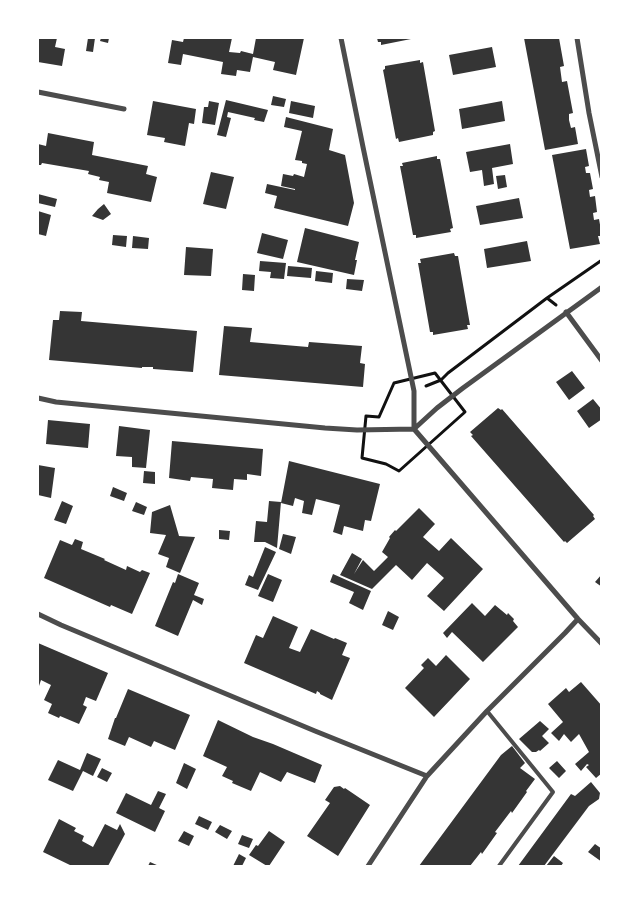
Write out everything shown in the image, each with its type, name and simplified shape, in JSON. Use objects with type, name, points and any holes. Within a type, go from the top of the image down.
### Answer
[{"type":"street","points":[[341,38],[414,391],[414,429],[578,619],[602,644]]},
{"type":"street","points":[[577,38],[589,114],[602,177]]},
{"type":"street","points":[[38,92],[124,109]]},
{"type":"street","points":[[38,398],[56,402],[325,428],[357,430],[414,429],[437,408],[602,287]]},
{"type":"street","points":[[566,312],[602,361]]},
{"type":"street","points":[[38,614],[427,776]]},
{"type":"street","points":[[368,866],[427,776],[487,711],[578,619]]},
{"type":"lane","points":[[487,711],[553,792],[499,866]]},
{"type":"path","points":[[441,380],[448,372],[602,260]]},
{"type":"building","points":[[38,38],[57,38],[55,47],[65,49],[62,66],[38,62]]},
{"type":"building","points":[[88,38],[95,38],[93,52],[86,51]]},
{"type":"building","points":[[101,38],[109,38],[108,43],[100,41]]},
{"type":"building","points":[[184,38],[232,38],[229,52],[240,53],[241,51],[253,54],[256,38],[304,38],[296,75],[273,70],[275,62],[253,57],[250,72],[237,70],[236,76],[221,74],[223,62],[183,54],[181,65],[168,63],[172,40],[183,42]]},
{"type":"building","points":[[377,38],[416,38],[381,45]]},
{"type":"building","points":[[524,38],[559,38],[564,66],[560,67],[562,82],[567,81],[573,113],[569,114],[569,120],[571,128],[575,127],[578,144],[545,150]]},
{"type":"building","points":[[492,47],[496,67],[453,75],[449,55]]},
{"type":"building","points":[[420,60],[420,63],[423,62],[435,131],[433,135],[399,142],[398,138],[396,139],[383,70],[385,66]]},
{"type":"building","points":[[273,96],[286,99],[284,107],[271,105]]},
{"type":"building","points":[[226,100],[268,110],[264,122],[228,112],[227,117],[231,118],[226,137],[217,135]]},
{"type":"building","points":[[153,101],[196,109],[194,124],[189,123],[185,146],[164,142],[165,138],[147,135]]},
{"type":"building","points":[[209,101],[219,103],[215,125],[202,123],[204,107],[208,107]]},
{"type":"building","points":[[291,101],[315,106],[313,118],[289,113]]},
{"type":"building","points":[[502,101],[505,121],[462,129],[459,109]]},
{"type":"building","points":[[286,117],[333,129],[329,150],[345,155],[354,203],[348,226],[274,208],[277,196],[265,193],[267,184],[295,190],[281,186],[283,174],[293,176],[294,174],[304,177],[307,164],[295,160],[302,131],[284,127]]},
{"type":"building","points":[[48,133],[94,142],[92,155],[148,166],[146,174],[157,177],[151,202],[107,193],[109,182],[99,180],[100,177],[88,174],[89,171],[42,163],[38,165],[38,144],[46,146]]},
{"type":"building","points":[[510,144],[513,164],[492,168],[494,184],[484,186],[482,170],[470,172],[466,152]]},
{"type":"building","points":[[586,149],[589,166],[585,167],[586,173],[590,173],[593,189],[589,190],[590,197],[595,196],[597,212],[593,213],[594,220],[599,219],[602,236],[598,236],[600,244],[570,249],[552,155]]},
{"type":"building","points":[[437,156],[437,159],[440,159],[453,228],[450,229],[451,232],[416,238],[416,235],[413,235],[400,166],[403,166],[402,163]]},
{"type":"building","points":[[211,172],[234,177],[226,209],[203,204]]},
{"type":"building","points":[[505,175],[507,187],[498,189],[496,176]]},
{"type":"building","points":[[38,194],[57,199],[55,207],[38,203]]},
{"type":"building","points":[[519,198],[523,218],[480,225],[476,206]]},
{"type":"building","points":[[104,204],[111,214],[103,220],[92,216],[98,209]]},
{"type":"building","points":[[38,211],[51,215],[46,236],[38,234]]},
{"type":"building","points":[[305,228],[359,242],[354,275],[297,262]]},
{"type":"building","points":[[262,233],[288,240],[283,259],[257,253]]},
{"type":"building","points":[[113,235],[127,236],[126,247],[112,245]]},
{"type":"building","points":[[133,236],[149,238],[148,249],[132,248]]},
{"type":"building","points":[[527,241],[531,261],[487,268],[484,249]]},
{"type":"building","points":[[186,247],[213,249],[211,276],[184,275]]},
{"type":"building","points":[[454,253],[455,256],[458,256],[470,325],[467,325],[468,329],[433,335],[433,332],[430,332],[418,263],[421,263],[420,259]]},
{"type":"building","points":[[260,261],[286,263],[284,279],[270,278],[271,272],[259,271]]},
{"type":"building","points":[[288,266],[312,268],[311,278],[287,276]]},
{"type":"building","points":[[316,271],[333,273],[332,283],[315,281]]},
{"type":"building","points":[[243,274],[255,275],[254,291],[242,290]]},
{"type":"building","points":[[347,279],[364,280],[362,291],[346,289]]},
{"type":"building","points":[[60,311],[82,312],[81,321],[197,331],[193,372],[153,369],[153,367],[142,368],[49,360],[53,320],[59,320]]},
{"type":"building","points":[[224,326],[252,328],[250,342],[308,347],[309,342],[362,346],[360,363],[365,364],[363,387],[219,375]]},
{"type":"building","points":[[572,371],[585,388],[569,400],[556,382]]},
{"type":"building","points":[[593,399],[602,410],[602,419],[589,428],[577,411]]},
{"type":"building","points":[[498,408],[502,409],[594,515],[595,519],[567,543],[564,542],[471,436],[473,435],[470,432]]},
{"type":"building","points":[[48,420],[90,424],[88,448],[46,444]]},
{"type":"building","points":[[119,426],[150,430],[146,468],[132,467],[132,457],[116,456]]},
{"type":"building","points":[[172,441],[263,449],[261,476],[247,474],[247,480],[234,479],[233,490],[212,488],[213,479],[191,477],[190,481],[169,478]]},
{"type":"building","points":[[289,461],[380,484],[371,521],[365,520],[363,531],[344,526],[342,535],[333,532],[340,505],[316,499],[312,515],[302,513],[304,501],[295,498],[293,506],[281,503]]},
{"type":"building","points":[[38,465],[55,468],[51,498],[38,495]]},
{"type":"building","points":[[144,471],[155,472],[155,484],[143,483]]},
{"type":"building","points":[[113,487],[127,493],[124,501],[110,496]]},
{"type":"building","points":[[62,501],[73,506],[66,524],[54,520]]},
{"type":"building","points":[[269,501],[281,502],[277,548],[265,542],[254,542],[256,521],[267,522]]},
{"type":"building","points":[[136,502],[147,507],[144,515],[132,511]]},
{"type":"building","points":[[170,505],[179,536],[195,537],[180,573],[166,567],[169,558],[158,554],[166,535],[150,533],[152,512]]},
{"type":"building","points":[[419,508],[435,524],[423,537],[439,551],[451,538],[483,569],[444,611],[427,596],[444,578],[427,563],[412,580],[396,565],[372,589],[340,575],[352,553],[362,559],[354,574],[363,560],[374,571],[388,557],[382,552],[389,537]]},
{"type":"building","points":[[219,530],[230,531],[229,540],[219,539]]},
{"type":"building","points":[[283,534],[296,537],[291,554],[279,549]]},
{"type":"building","points":[[75,539],[83,542],[81,549],[126,570],[127,566],[140,572],[142,570],[150,573],[132,614],[111,605],[110,607],[44,578],[60,540],[72,545]]},
{"type":"building","points":[[265,547],[276,552],[258,590],[245,585],[249,575],[253,577]]},
{"type":"building","points":[[178,574],[199,583],[194,595],[204,599],[202,605],[193,600],[178,636],[155,626]]},
{"type":"building","points":[[268,574],[282,580],[273,602],[258,596]]},
{"type":"building","points":[[333,574],[371,591],[363,610],[349,603],[354,592],[330,582]]},
{"type":"building","points":[[602,574],[602,587],[595,582]]},
{"type":"building","points":[[472,603],[485,616],[495,605],[507,615],[508,613],[518,627],[483,662],[452,632],[447,638],[443,633]]},
{"type":"building","points":[[388,611],[399,617],[393,630],[382,625]]},
{"type":"building","points":[[273,616],[298,627],[289,648],[300,652],[311,629],[347,643],[342,655],[350,658],[332,700],[317,691],[316,694],[244,663],[256,635],[263,638]]},
{"type":"building","points":[[38,643],[108,673],[96,701],[86,697],[83,705],[87,707],[79,724],[48,713],[52,704],[44,700],[51,685],[41,680],[38,689]]},
{"type":"building","points":[[446,655],[470,679],[434,717],[405,688],[424,668],[421,665],[428,658],[436,666]]},
{"type":"building","points":[[581,682],[602,706],[602,773],[596,778],[586,767],[589,765],[587,764],[581,771],[575,764],[589,752],[579,734],[571,742],[564,734],[559,741],[551,733],[563,722],[548,704],[566,688],[569,692]]},
{"type":"building","points":[[128,689],[190,715],[175,750],[154,741],[151,747],[129,737],[125,746],[108,739]]},
{"type":"building","points":[[218,720],[253,737],[322,765],[315,783],[287,772],[281,782],[260,772],[251,791],[232,783],[233,781],[222,776],[227,767],[203,756]]},
{"type":"building","points":[[540,721],[549,729],[542,736],[549,743],[540,751],[532,752],[519,739]]},
{"type":"building","points":[[512,746],[525,763],[520,768],[535,779],[512,813],[511,811],[495,832],[497,833],[482,854],[481,852],[470,866],[419,866],[501,755]]},
{"type":"building","points":[[87,753],[101,759],[93,776],[83,771],[73,791],[48,780],[58,760],[80,770]]},
{"type":"building","points":[[557,761],[566,771],[559,778],[549,768]]},
{"type":"building","points":[[184,763],[196,769],[187,789],[176,783]]},
{"type":"building","points":[[102,768],[112,773],[107,782],[97,777]]},
{"type":"building","points":[[591,782],[600,793],[599,799],[589,806],[544,866],[518,866],[571,794],[575,796]]},
{"type":"building","points":[[340,786],[370,805],[338,856],[307,836],[330,803],[325,800],[334,787]]},
{"type":"building","points":[[158,791],[166,794],[159,808],[165,811],[155,832],[116,813],[126,793],[151,805]]},
{"type":"building","points":[[199,816],[212,822],[208,830],[195,824]]},
{"type":"building","points":[[59,819],[76,828],[74,831],[84,836],[82,841],[93,847],[105,824],[117,830],[120,824],[125,834],[108,866],[72,866],[43,852]]},
{"type":"building","points":[[220,825],[232,831],[227,839],[215,832]]},
{"type":"building","points":[[184,831],[194,836],[189,846],[178,841]]},
{"type":"building","points":[[269,831],[285,842],[269,866],[267,866],[249,855]]},
{"type":"building","points":[[242,835],[253,839],[249,848],[238,844]]},
{"type":"building","points":[[595,844],[602,849],[602,862],[588,852]]},
{"type":"building","points":[[239,854],[246,858],[242,866],[233,866]]},
{"type":"building","points":[[554,856],[563,863],[561,866],[546,866]]},
{"type":"building","points":[[150,862],[159,866],[148,866]]}]
